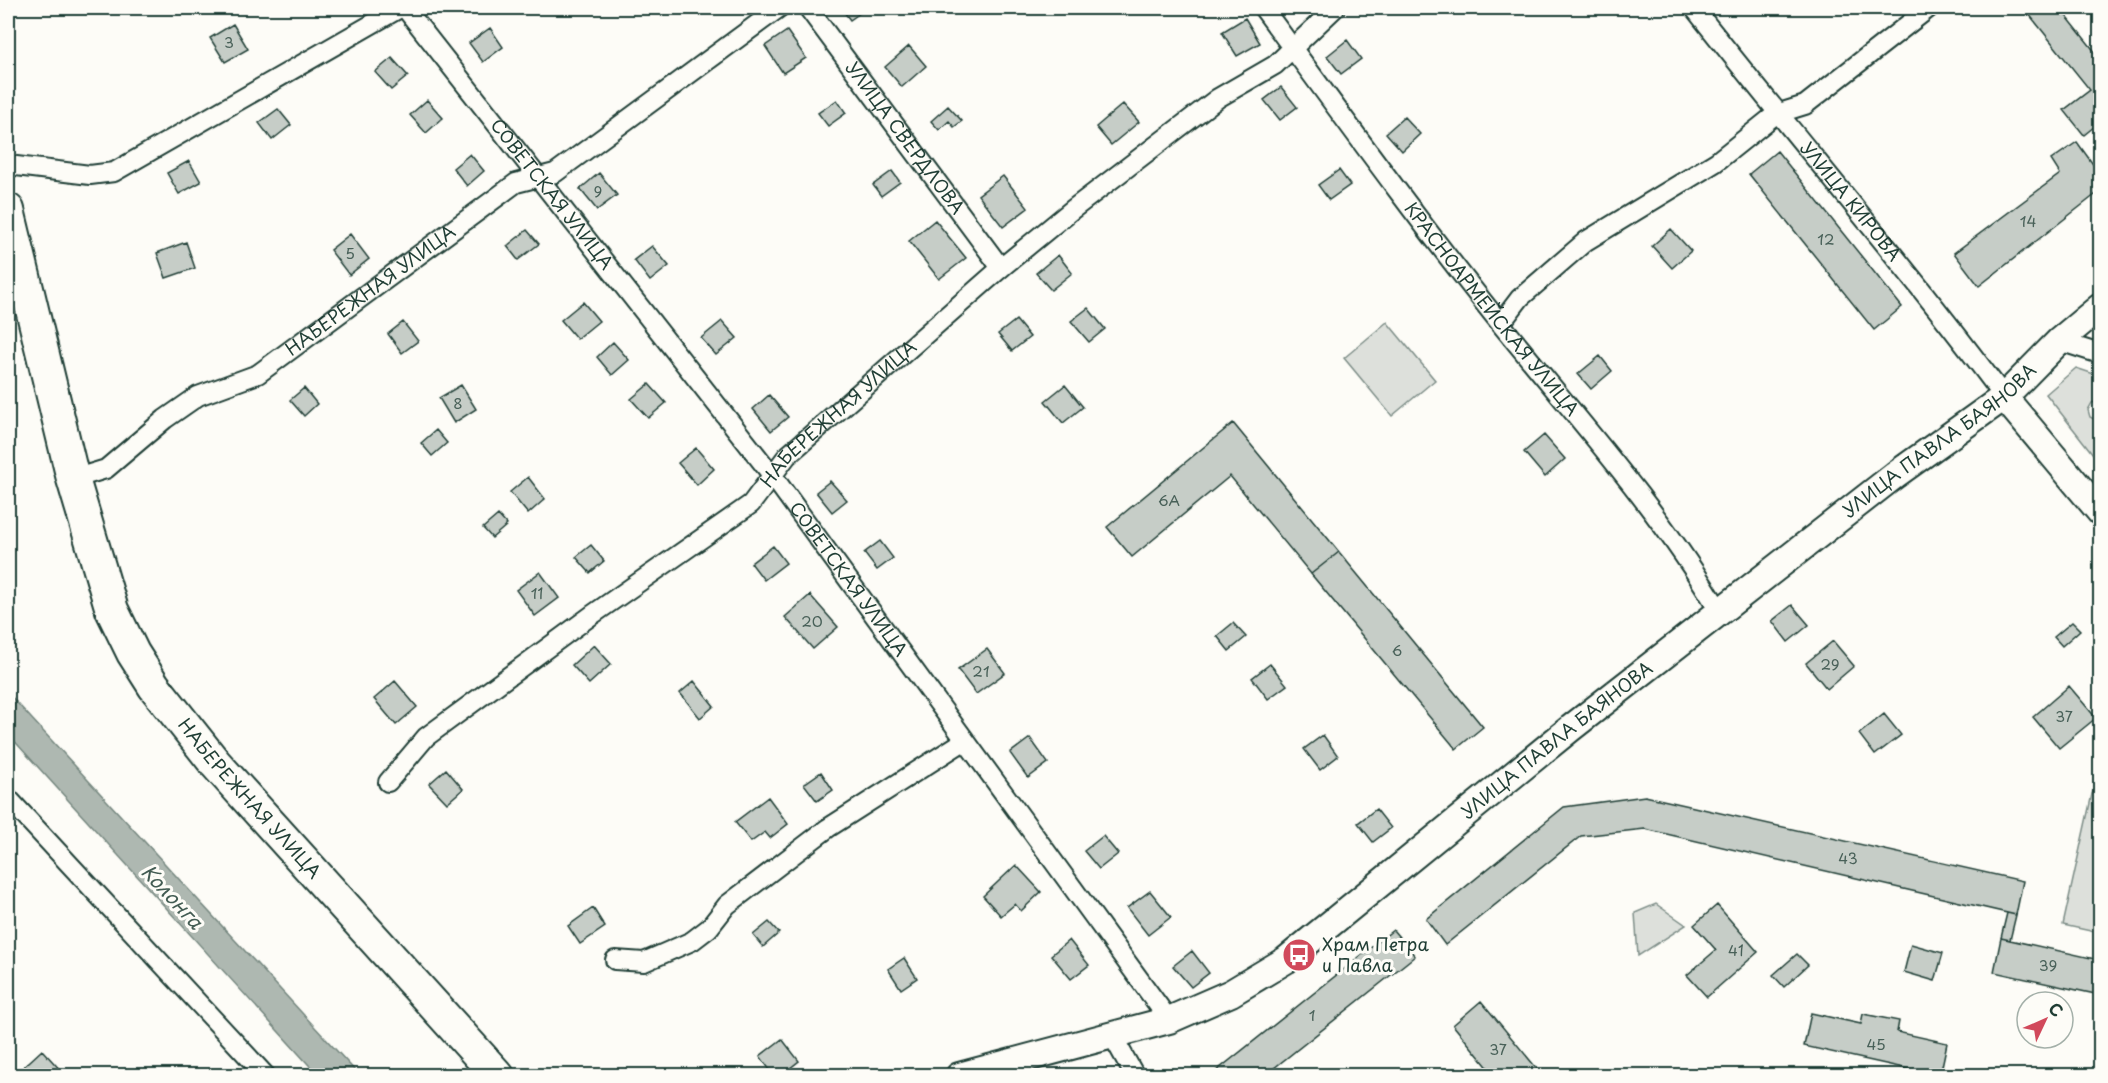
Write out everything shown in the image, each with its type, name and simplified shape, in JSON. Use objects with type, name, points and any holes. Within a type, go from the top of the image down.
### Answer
[{"type":"highway","name":"НАБЕРЕЖНАЯ УЛИЦА","points":[[8,210],[73,479],[112,610],[133,653],[154,686],[215,763],[498,1076]]},
{"type":"main road","name":"УЛИЦА ПАВЛА БАЯНОВА","points":[[959,1076],[1168,1020],[1231,993],[1286,960],[1571,728],[1895,475],[2004,397],[2059,340],[2100,307]]},
{"type":"main road","points":[[2004,397],[2100,512]]},
{"type":"street","points":[[8,165],[90,175],[114,172],[400,8]]},
{"type":"street","name":"СОВЕТСКАЯ УЛИЦА","points":[[405,8],[772,476],[1168,1020]]},
{"type":"street","name":"НАБЕРЕЖНАЯ УЛИЦА","points":[[73,479],[106,469],[165,418],[198,396],[258,374],[516,183],[555,173],[779,8]]},
{"type":"street","name":"УЛИЦА СВЕРДЛОВА","points":[[808,8],[1001,268]]},
{"type":"street","name":"КРАСНОАРМЕЙСКАЯ УЛИЦА","points":[[1263,8],[1408,205],[1611,457],[1701,579],[1720,612]]},
{"type":"street","name":"НАБЕРЕЖНАЯ УЛИЦА","points":[[388,782],[426,737],[592,615],[751,504],[787,456],[1001,268],[1073,208],[1218,98],[1275,65],[1335,8]]},
{"type":"street","name":"УЛИЦА КИРОВА","points":[[1694,8],[1776,114],[1920,286],[2004,397]]},
{"type":"street","points":[[1501,323],[1520,298],[1586,241],[1716,162],[1776,114],[1804,105],[1929,8]]},
{"type":"street","points":[[2059,340],[2100,354]]},
{"type":"street","points":[[615,960],[644,962],[692,941],[709,928],[727,905],[828,828],[964,741]]},
{"type":"street","points":[[8,798],[266,1076]]},
{"type":"street","points":[[1112,1035],[1135,1076]]},
{"type":"shaded area","points":[[1387,322],[1435,380],[1392,416],[1344,358]]},
{"type":"shaded area","points":[[2076,368],[2100,376],[2100,401],[2092,403],[2088,410],[2090,417],[2100,422],[2100,463],[2046,394]]},
{"type":"shaded area","points":[[2100,777],[2100,933],[2063,925],[2092,794]]},
{"type":"shaded area","points":[[1656,904],[1686,925],[1638,956],[1635,913]]},
{"type":"water","name":"Колонга","points":[[8,693],[359,1075],[318,1075],[8,734]]},
{"type":"building","points":[[841,8],[867,8],[850,20]]},
{"type":"building","points":[[2024,8],[2060,8],[2100,58],[2100,122],[2084,135],[2064,110],[2090,90]]},
{"type":"building","points":[[1245,18],[1260,43],[1237,56],[1222,32]]},
{"type":"building","points":[[233,24],[248,49],[225,62],[210,38]]},
{"type":"building","points":[[490,28],[503,47],[483,62],[469,43]]},
{"type":"building","points":[[787,31],[806,58],[783,73],[765,46]]},
{"type":"building","points":[[1347,40],[1361,59],[1341,74],[1327,56]]},
{"type":"building","points":[[909,46],[926,66],[902,87],[885,67]]},
{"type":"building","points":[[392,58],[408,76],[391,90],[375,72]]},
{"type":"building","points":[[1281,87],[1297,107],[1280,120],[1264,100]]},
{"type":"building","points":[[427,100],[443,118],[426,133],[410,115]]},
{"type":"building","points":[[837,100],[846,113],[828,126],[818,113]]},
{"type":"building","points":[[1123,104],[1139,122],[1111,145],[1096,127]]},
{"type":"building","points":[[948,106],[962,121],[954,127],[949,121],[939,130],[931,121]]},
{"type":"building","points":[[278,109],[291,125],[272,140],[259,123]]},
{"type":"building","points":[[1404,117],[1420,134],[1402,151],[1386,133]]},
{"type":"building","points":[[2077,142],[2100,174],[2100,191],[1979,286],[1954,253],[2060,174],[2051,160]]},
{"type":"building","points":[[1777,151],[1902,307],[1874,330],[1749,174]]},
{"type":"building","points":[[470,154],[484,171],[467,186],[453,168]]},
{"type":"building","points":[[189,161],[201,182],[179,194],[167,173]]},
{"type":"building","points":[[1339,170],[1350,185],[1329,200],[1318,185]]},
{"type":"building","points":[[892,171],[900,182],[881,196],[873,185]]},
{"type":"building","points":[[599,173],[617,195],[597,210],[580,189]]},
{"type":"building","points":[[1003,176],[1028,208],[1003,227],[978,195]]},
{"type":"building","points":[[935,220],[966,258],[939,279],[909,241]]},
{"type":"building","points":[[1671,229],[1691,251],[1672,268],[1652,246]]},
{"type":"building","points":[[527,230],[539,244],[518,260],[507,246]]},
{"type":"building","points":[[350,234],[369,259],[349,275],[330,250]]},
{"type":"building","points":[[186,242],[195,268],[166,278],[157,253]]},
{"type":"building","points":[[652,246],[669,266],[650,281],[634,260]]},
{"type":"building","points":[[1058,255],[1072,273],[1051,290],[1036,273]]},
{"type":"building","points":[[583,302],[599,321],[577,339],[561,320]]},
{"type":"building","points":[[1088,308],[1105,329],[1089,342],[1071,321]]},
{"type":"building","points":[[1016,320],[1030,337],[1012,351],[998,334]]},
{"type":"building","points":[[722,321],[737,338],[716,355],[701,338]]},
{"type":"building","points":[[403,322],[418,341],[402,353],[388,334]]},
{"type":"building","points":[[613,342],[629,360],[612,375],[597,357]]},
{"type":"building","points":[[1600,356],[1612,371],[1591,389],[1578,374]]},
{"type":"building","points":[[649,384],[666,403],[648,418],[631,399]]},
{"type":"building","points":[[461,385],[476,409],[454,423],[439,398]]},
{"type":"building","points":[[1065,385],[1083,407],[1063,423],[1045,401]]},
{"type":"building","points":[[304,388],[317,404],[304,416],[290,400]]},
{"type":"building","points":[[769,395],[788,417],[771,431],[753,409]]},
{"type":"building","points":[[1233,423],[1339,552],[1311,574],[1230,476],[1132,557],[1107,527]]},
{"type":"building","points":[[436,430],[447,443],[432,456],[421,443]]},
{"type":"building","points":[[1544,435],[1565,459],[1545,477],[1524,452]]},
{"type":"building","points":[[696,448],[714,469],[697,485],[678,463]]},
{"type":"building","points":[[528,477],[545,499],[528,514],[510,492]]},
{"type":"building","points":[[830,481],[847,500],[832,512],[816,492]]},
{"type":"building","points":[[498,515],[507,525],[492,538],[483,528]]},
{"type":"building","points":[[880,541],[893,558],[877,570],[864,553]]},
{"type":"building","points":[[591,545],[604,561],[590,573],[576,557]]},
{"type":"building","points":[[773,546],[786,563],[764,580],[751,563]]},
{"type":"building","points":[[1339,552],[1483,727],[1456,749],[1311,574]]},
{"type":"building","points":[[540,572],[559,598],[535,616],[516,590]]},
{"type":"building","points":[[810,595],[838,627],[813,649],[785,617]]},
{"type":"building","points":[[1792,605],[1809,625],[1788,642],[1772,621]]},
{"type":"building","points":[[2072,622],[2080,630],[2062,646],[2054,637]]},
{"type":"building","points":[[1233,623],[1246,637],[1229,651],[1217,636]]},
{"type":"building","points":[[1833,641],[1854,666],[1827,689],[1806,663]]},
{"type":"building","points":[[594,645],[611,664],[589,684],[572,665]]},
{"type":"building","points":[[987,649],[1005,673],[976,694],[958,670]]},
{"type":"building","points":[[1270,664],[1287,685],[1268,699],[1252,678]]},
{"type":"building","points":[[395,681],[417,707],[396,725],[374,699]]},
{"type":"building","points":[[694,681],[714,706],[700,718],[680,693]]},
{"type":"building","points":[[2069,686],[2096,718],[2059,748],[2033,717]]},
{"type":"building","points":[[1884,714],[1901,735],[1875,755],[1859,734]]},
{"type":"building","points":[[1323,735],[1338,756],[1320,770],[1304,749]]},
{"type":"building","points":[[1030,738],[1048,763],[1028,778],[1010,753]]},
{"type":"building","points":[[446,769],[463,789],[447,803],[429,784]]},
{"type":"building","points":[[821,772],[833,790],[817,801],[804,784]]},
{"type":"building","points":[[1645,796],[2023,881],[2016,915],[1645,829],[1581,836],[1445,945],[1426,919],[1564,807]]},
{"type":"building","points":[[768,797],[788,824],[770,838],[765,832],[751,842],[735,822]]},
{"type":"building","points":[[1376,809],[1391,828],[1373,842],[1358,823]]},
{"type":"building","points":[[1103,836],[1118,854],[1099,869],[1084,851]]},
{"type":"building","points":[[1016,865],[1041,892],[1021,911],[1015,904],[1001,916],[983,896]]},
{"type":"building","points":[[1150,891],[1171,917],[1148,935],[1127,908]]},
{"type":"building","points":[[1717,905],[1758,952],[1707,997],[1687,975],[1716,950],[1694,925]]},
{"type":"building","points":[[593,908],[605,927],[580,944],[568,926]]},
{"type":"building","points":[[2007,913],[2016,915],[2010,940],[2001,938]]},
{"type":"building","points":[[769,922],[779,933],[763,947],[753,935]]},
{"type":"building","points":[[1393,930],[1415,956],[1264,1076],[1210,1076]]},
{"type":"building","points":[[2001,938],[2100,960],[2100,995],[1994,972]]},
{"type":"building","points":[[1069,940],[1089,965],[1071,979],[1051,955]]},
{"type":"building","points":[[1911,944],[1943,953],[1935,981],[1904,972]]},
{"type":"building","points":[[1192,951],[1209,973],[1191,987],[1173,966]]},
{"type":"building","points":[[1797,954],[1808,965],[1784,987],[1773,975]]},
{"type":"building","points":[[904,958],[917,978],[901,989],[888,969]]},
{"type":"building","points":[[1481,1001],[1543,1076],[1495,1076],[1453,1025]]},
{"type":"building","points":[[1811,1013],[1861,1024],[1863,1014],[1899,1021],[1897,1032],[1947,1043],[1940,1076],[1804,1046]]},
{"type":"building","points":[[782,1039],[799,1061],[780,1076],[774,1076],[760,1056]]},
{"type":"building","points":[[42,1050],[65,1075],[21,1076],[18,1072]]},
{"type":"place","name":"Храм Петра и Павла","points":[[1299,955]]}]
